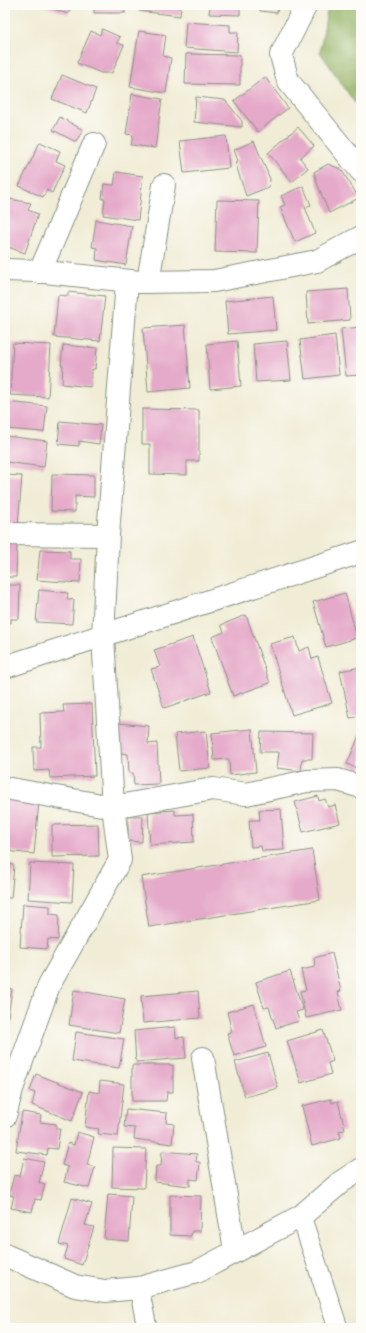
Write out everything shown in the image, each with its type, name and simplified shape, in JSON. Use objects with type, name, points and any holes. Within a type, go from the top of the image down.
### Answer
[{"type":"street","points":[[306,5],[281,55],[288,81],[361,171]]},
{"type":"street","points":[[40,272],[94,144]]},
{"type":"street","points":[[5,1116],[12,1089],[49,985],[120,860],[113,807],[103,636],[108,535],[137,281],[164,185]]},
{"type":"street","points":[[5,270],[137,281],[214,281],[317,261],[361,237]]},
{"type":"street","points":[[5,534],[108,535]]},
{"type":"street","points":[[5,667],[361,552]]},
{"type":"street","points":[[5,788],[113,807],[212,789],[246,794],[307,780],[338,780],[361,787]]},
{"type":"street","points":[[203,1058],[235,1250]]},
{"type":"street","points":[[5,1255],[75,1286],[105,1291],[139,1288],[197,1272],[235,1250],[301,1216],[341,1182],[361,1168]]},
{"type":"lane","points":[[301,1216],[338,1328]]},
{"type":"lane","points":[[139,1288],[147,1328]]},
{"type":"green space","points":[[328,5],[361,5],[361,112],[320,52]]},
{"type":"building","points":[[42,5],[72,5],[68,14]]},
{"type":"building","points":[[94,5],[125,5],[125,13],[94,13]]},
{"type":"building","points":[[139,5],[181,5],[180,16],[139,11]]},
{"type":"building","points":[[210,5],[240,5],[240,15],[209,14]]},
{"type":"building","points":[[261,5],[278,5],[277,13],[260,11]]},
{"type":"building","points":[[186,22],[230,25],[230,32],[238,32],[237,52],[184,48]]},
{"type":"building","points":[[102,29],[120,37],[117,43],[124,45],[112,73],[101,73],[77,63],[91,31],[100,35]]},
{"type":"building","points":[[139,31],[166,35],[163,56],[171,58],[166,93],[130,87]]},
{"type":"building","points":[[186,54],[240,55],[240,85],[185,84]]},
{"type":"building","points":[[62,75],[96,89],[87,113],[52,99]]},
{"type":"building","points":[[265,77],[288,108],[258,132],[234,101]]},
{"type":"building","points":[[132,94],[162,99],[155,148],[131,145],[133,135],[126,134]]},
{"type":"building","points":[[196,97],[225,100],[242,121],[242,127],[194,122]]},
{"type":"building","points":[[60,117],[83,130],[76,142],[53,130]]},
{"type":"building","points":[[298,127],[314,146],[300,158],[308,168],[292,182],[268,153]]},
{"type":"building","points":[[226,136],[229,168],[184,173],[180,141]]},
{"type":"building","points":[[254,141],[270,179],[269,187],[246,196],[235,162],[238,161],[234,150]]},
{"type":"building","points":[[40,142],[60,151],[56,161],[65,165],[52,193],[47,190],[43,197],[19,186]]},
{"type":"building","points":[[328,164],[341,169],[359,198],[329,213],[314,172]]},
{"type":"building","points":[[116,172],[143,176],[138,220],[103,215],[105,199],[102,199],[104,184],[114,185]]},
{"type":"building","points":[[303,186],[311,205],[305,207],[315,233],[295,242],[280,207],[285,205],[281,196]]},
{"type":"building","points":[[5,198],[31,203],[28,210],[38,214],[25,253],[5,246]]},
{"type":"building","points":[[217,200],[259,201],[257,253],[215,252]]},
{"type":"building","points":[[96,220],[132,226],[126,265],[96,260],[97,248],[92,247]]},
{"type":"building","points":[[348,289],[350,320],[308,324],[306,292]]},
{"type":"building","points":[[68,292],[105,296],[100,341],[54,337],[58,295],[68,296]]},
{"type":"building","points":[[273,296],[276,330],[228,334],[225,301]]},
{"type":"building","points":[[185,325],[190,388],[148,392],[143,328]]},
{"type":"building","points":[[361,327],[361,375],[346,376],[341,329]]},
{"type":"building","points":[[335,335],[339,375],[305,379],[300,340]]},
{"type":"building","points":[[237,341],[241,386],[210,389],[207,344]]},
{"type":"building","points":[[287,341],[291,380],[256,382],[253,344]]},
{"type":"building","points":[[13,343],[51,345],[48,397],[10,395]]},
{"type":"building","points":[[63,345],[97,348],[95,369],[92,369],[91,387],[62,384],[63,365],[61,365]]},
{"type":"building","points":[[5,402],[47,406],[44,432],[5,429]]},
{"type":"building","points":[[142,409],[199,410],[199,461],[187,461],[187,475],[150,474],[150,444],[142,444]]},
{"type":"building","points":[[60,421],[101,425],[99,444],[79,441],[79,446],[58,444]]},
{"type":"building","points":[[5,436],[47,441],[44,467],[5,462]]},
{"type":"building","points":[[52,474],[94,475],[94,497],[75,496],[75,512],[51,511]]},
{"type":"building","points":[[5,475],[22,476],[18,526],[5,525]]},
{"type":"building","points":[[5,543],[17,543],[16,577],[5,577]]},
{"type":"building","points":[[40,550],[70,551],[70,559],[81,559],[80,583],[37,580]]},
{"type":"building","points":[[5,585],[20,585],[19,619],[11,619],[11,623],[5,623]]},
{"type":"building","points":[[39,590],[68,593],[67,599],[74,600],[72,624],[36,622]]},
{"type":"building","points":[[345,593],[357,638],[326,647],[313,602]]},
{"type":"building","points":[[246,615],[270,683],[233,696],[212,637],[224,632],[221,625]]},
{"type":"building","points":[[193,637],[211,692],[164,708],[151,669],[160,667],[154,650]]},
{"type":"building","points":[[295,637],[299,651],[309,647],[312,659],[318,657],[332,703],[292,715],[270,644]]},
{"type":"building","points":[[361,667],[361,716],[350,718],[340,671]]},
{"type":"building","points":[[92,704],[95,776],[50,778],[49,770],[34,771],[33,747],[41,747],[40,713],[64,712],[63,705]]},
{"type":"building","points":[[118,723],[149,726],[148,744],[157,743],[159,784],[134,785],[133,773],[129,773],[128,754],[115,752]]},
{"type":"building","points":[[252,729],[256,772],[230,775],[229,759],[214,760],[212,733]]},
{"type":"building","points":[[206,731],[210,768],[179,771],[175,734]]},
{"type":"building","points":[[361,731],[361,770],[347,764]]},
{"type":"building","points":[[261,732],[313,733],[312,759],[302,759],[301,771],[277,768],[279,752],[260,752]]},
{"type":"building","points":[[318,796],[319,801],[325,799],[328,807],[335,805],[340,823],[303,832],[295,802]]},
{"type":"building","points":[[5,799],[39,802],[34,854],[5,851]]},
{"type":"building","points":[[281,809],[284,850],[262,851],[261,846],[251,847],[249,820],[260,820],[259,810]]},
{"type":"building","points":[[175,810],[175,815],[193,814],[194,842],[150,845],[148,812]]},
{"type":"building","points":[[128,816],[143,816],[142,842],[128,841]]},
{"type":"building","points":[[98,824],[99,856],[52,857],[52,825]]},
{"type":"building","points":[[312,850],[320,900],[149,927],[141,877]]},
{"type":"building","points":[[30,863],[74,865],[72,902],[28,899]]},
{"type":"building","points":[[5,864],[14,865],[11,898],[5,898]]},
{"type":"building","points":[[23,904],[50,906],[50,914],[59,915],[58,940],[48,939],[47,949],[20,947]]},
{"type":"building","points":[[332,953],[341,991],[338,992],[342,1010],[306,1018],[300,991],[306,990],[301,970],[315,967],[314,958]]},
{"type":"building","points":[[290,971],[303,1010],[296,1012],[299,1021],[276,1028],[269,1007],[264,1008],[256,982]]},
{"type":"building","points":[[5,987],[12,989],[7,1024],[5,1023]]},
{"type":"building","points":[[74,990],[125,999],[119,1033],[69,1025]]},
{"type":"building","points":[[198,991],[200,1018],[143,1023],[141,996]]},
{"type":"building","points":[[254,1004],[266,1047],[234,1056],[227,1033],[232,1032],[227,1012]]},
{"type":"building","points":[[175,1027],[176,1038],[184,1037],[186,1058],[136,1062],[134,1031]]},
{"type":"building","points":[[323,1030],[333,1061],[328,1063],[331,1074],[301,1083],[287,1041]]},
{"type":"building","points":[[76,1032],[124,1039],[119,1068],[72,1061]]},
{"type":"building","points":[[268,1053],[278,1088],[245,1097],[235,1062]]},
{"type":"building","points":[[132,1065],[173,1065],[173,1092],[167,1092],[166,1101],[132,1101]]},
{"type":"building","points":[[36,1074],[83,1092],[72,1121],[32,1105],[35,1093],[30,1091]]},
{"type":"building","points":[[100,1081],[124,1084],[118,1136],[98,1134],[99,1129],[85,1127],[89,1091],[99,1093]]},
{"type":"building","points":[[331,1099],[332,1103],[338,1101],[345,1130],[339,1131],[341,1138],[312,1146],[302,1106]]},
{"type":"building","points":[[126,1109],[167,1113],[166,1123],[174,1124],[172,1144],[134,1139],[135,1128],[124,1127]]},
{"type":"building","points":[[22,1112],[41,1115],[40,1122],[56,1124],[56,1129],[60,1129],[57,1149],[48,1148],[47,1155],[16,1151]]},
{"type":"building","points":[[77,1132],[94,1137],[87,1165],[95,1167],[89,1188],[64,1182],[68,1167],[62,1165],[68,1143],[74,1145]]},
{"type":"building","points":[[113,1148],[146,1149],[144,1188],[112,1187]]},
{"type":"building","points":[[162,1151],[197,1154],[196,1162],[200,1162],[198,1180],[190,1179],[190,1186],[155,1182],[156,1166],[161,1166]]},
{"type":"building","points":[[24,1158],[44,1162],[39,1183],[45,1184],[41,1200],[35,1199],[32,1212],[11,1208],[14,1196],[9,1195],[14,1175],[20,1176]]},
{"type":"building","points":[[108,1194],[132,1196],[129,1241],[104,1239]]},
{"type":"building","points":[[170,1195],[201,1196],[200,1231],[192,1231],[191,1236],[170,1235]]},
{"type":"building","points":[[72,1198],[92,1204],[85,1225],[94,1227],[82,1265],[64,1259],[68,1246],[59,1244]]}]
